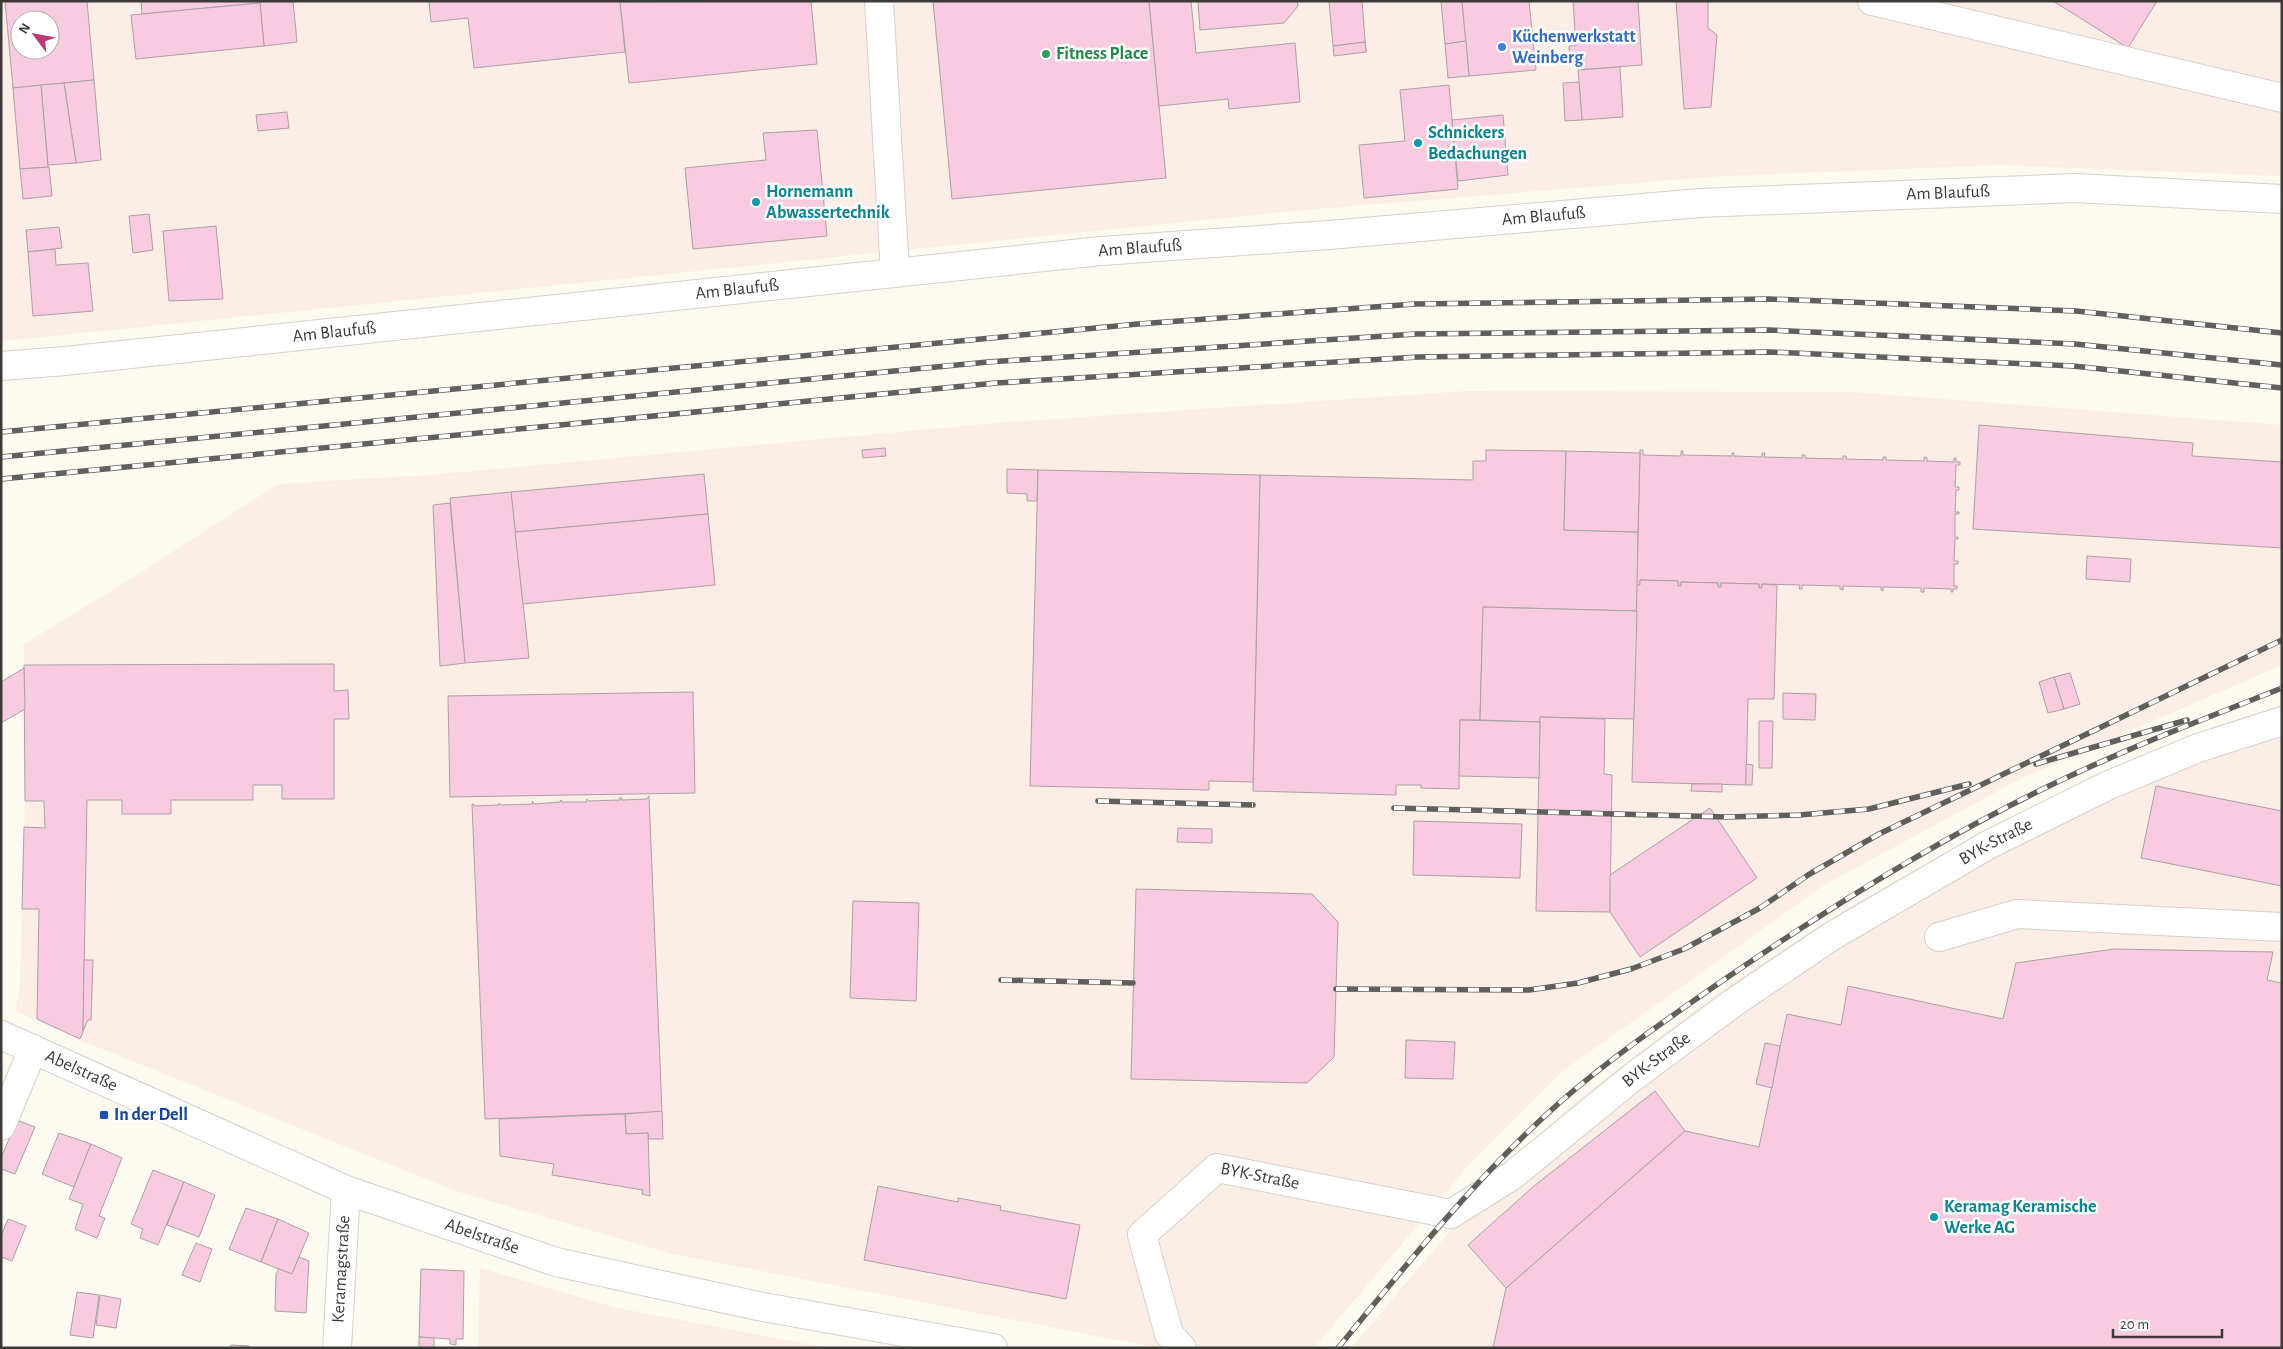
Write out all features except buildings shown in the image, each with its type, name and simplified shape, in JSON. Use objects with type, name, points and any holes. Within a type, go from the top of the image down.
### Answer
[{"type":"street","points":[[878,1],[895,273]]},
{"type":"street","points":[[1872,1],[2282,98]]},
{"type":"street","name":"Am Blaufuß","points":[[1,366],[65,361],[1101,251],[1338,234],[1700,203],[2074,188],[2282,199]]},
{"type":"street","name":"BYK-Straße","points":[[1182,1348],[1169,1334],[1142,1235],[1217,1168],[1451,1214],[1513,1175],[1633,1077],[1733,1003],[1841,931],[1988,845],[2109,785],[2198,748],[2282,721]]},
{"type":"street","points":[[1939,938],[2016,914],[2282,927]]},
{"type":"street","name":"Abelstraße","points":[[1,1035],[346,1190],[556,1262],[748,1304],[993,1348]]},
{"type":"street","points":[[1,1126],[32,1049]]},
{"type":"street","name":"Keramagstraße","points":[[337,1348],[346,1190]]},
{"type":"shaded area","points":[[1,1],[2282,1],[2282,176],[2000,165],[1723,176],[1303,210],[1,341]]},
{"type":"shaded area","points":[[1467,391],[1850,392],[2282,425],[2282,665],[2022,778],[1826,884],[1564,1070],[1467,1167],[1314,1348],[1159,1348],[669,1253],[459,1192],[85,1042],[16,1011],[20,985],[25,801],[24,644],[121,585],[278,484],[431,475],[997,423]]},
{"type":"shaded area","name":"Keramag Keramische Werke AG","points":[[2282,707],[2282,1348],[1351,1348],[1506,1165],[1576,1101],[1726,986],[1848,908],[2036,804],[2213,727]]},
{"type":"shaded area","points":[[480,1268],[617,1308],[827,1348],[478,1348]]},
{"type":"railway","points":[[1,432],[1138,324],[1415,304],[1769,299],[2076,311],[2282,333]]},
{"type":"railway","points":[[1,457],[988,362],[1416,334],[1769,330],[2075,344],[2282,365]]},
{"type":"railway","points":[[1,479],[996,383],[1418,357],[1770,352],[2073,366],[2282,388]]},
{"type":"railway","points":[[1336,989],[1529,990],[1578,983],[1631,969],[1684,949],[1760,908],[1808,875],[1879,834],[2282,640]]},
{"type":"railway","points":[[1338,1348],[1443,1222],[1528,1132],[1597,1071],[1680,1010],[1762,954],[1882,877],[2007,807],[2106,759],[2282,688]]},
{"type":"railway","points":[[2036,764],[2187,720]]},
{"type":"railway","points":[[1394,808],[1727,817],[1799,815],[1869,809],[1969,784]]},
{"type":"railway","points":[[1098,801],[1253,805]]},
{"type":"railway","points":[[1001,980],[1133,983]]},
{"type":"place","name":"Küchenwerkstatt Weinberg","points":[[1502,47]]},
{"type":"place","name":"Fitness Place","points":[[1046,54]]},
{"type":"place","name":"Schnickers Bedachungen","points":[[1418,143]]},
{"type":"place","name":"Hornemann Abwassertechnik","points":[[756,202]]},
{"type":"place","name":"In der Dell","points":[[104,1115]]},
{"type":"place","name":"Keramag Keramische Werke AG","points":[[1934,1217]]}]
